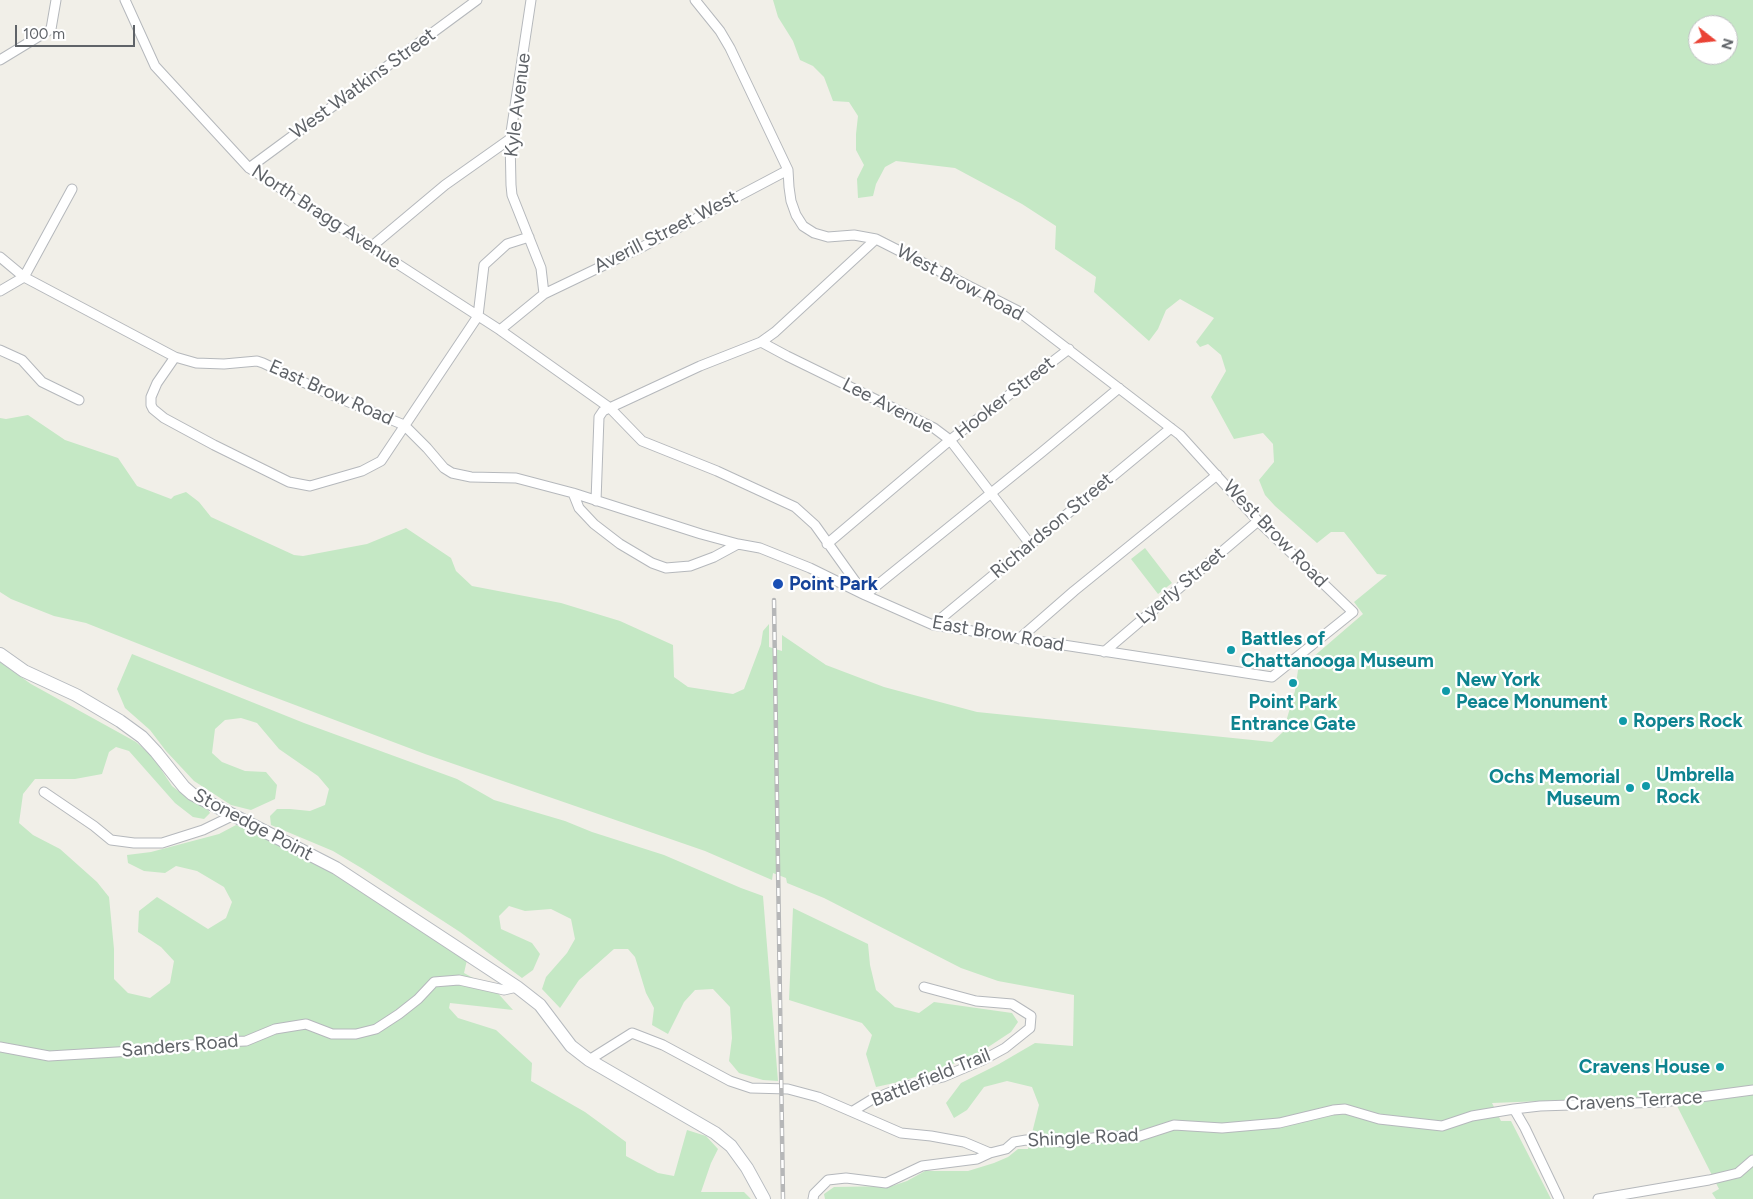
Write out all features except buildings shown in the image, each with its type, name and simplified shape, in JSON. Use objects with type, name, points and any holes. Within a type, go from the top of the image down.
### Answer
[{"type":"main road","name":"Stonedge Point","points":[[0,654],[24,671],[76,695],[120,720],[142,737],[184,788],[192,794],[336,868],[517,987],[540,1005],[571,1046],[589,1060],[716,1134],[731,1146],[747,1168],[764,1199]]},
{"type":"street","points":[[0,60],[51,29],[56,0]]},
{"type":"street","name":"North Bragg Avenue","points":[[124,0],[155,66],[249,168],[500,330]]},
{"type":"street","name":"West Watkins Street","points":[[249,168],[477,0]]},
{"type":"street","name":"Kyle Avenue","points":[[531,0],[510,139],[512,195],[541,268],[544,294]]},
{"type":"street","name":"West Brow Road","points":[[695,0],[716,25],[730,48],[788,170],[788,187],[791,201],[796,215],[803,226],[814,233],[828,237],[854,236],[876,239],[1009,306],[1069,349],[1180,435],[1258,521],[1353,612],[1272,677]]},
{"type":"street","points":[[371,247],[445,185],[510,139]]},
{"type":"street","name":"Averill Street West","points":[[500,330],[544,294],[644,246],[788,170]]},
{"type":"street","points":[[0,291],[24,277],[72,189]]},
{"type":"street","points":[[175,357],[157,383],[151,397],[153,409],[164,418],[289,482],[310,486],[362,471],[381,461],[478,316],[484,265],[507,244],[529,237]]},
{"type":"street","points":[[596,501],[599,417],[603,411],[700,366],[761,342],[775,332],[876,239]]},
{"type":"street","name":"East Brow Road","points":[[0,257],[24,277],[175,357],[196,363],[263,362],[320,390],[404,425],[444,468],[452,473],[471,477],[516,478],[573,493],[738,544],[760,548],[810,568],[933,625],[1272,677]]},
{"type":"street","points":[[500,330],[610,408],[642,441],[717,470],[794,507],[815,525],[865,595],[1119,388]]},
{"type":"street","name":"Lee Avenue","points":[[761,342],[934,428],[950,440],[1030,544]]},
{"type":"street","name":"Hooker Street","points":[[827,544],[950,440],[1069,349]]},
{"type":"street","points":[[0,350],[22,360],[42,382],[79,400]]},
{"type":"street","name":"Richardson Street","points":[[933,625],[1171,428]]},
{"type":"street","points":[[1019,639],[1074,591],[1218,475]]},
{"type":"street","points":[[573,493],[579,508],[594,524],[620,544],[652,564],[676,568],[690,566],[714,557],[738,544]]},
{"type":"street","name":"Lyerly Street","points":[[1104,652],[1258,521]]},
{"type":"street","points":[[44,792],[111,840],[134,843],[162,843],[203,830],[234,816]]},
{"type":"street","name":"Sanders Road","points":[[0,1047],[49,1056],[133,1051],[246,1041],[275,1029],[306,1024],[332,1034],[356,1034],[376,1029],[399,1014],[418,999],[434,982],[460,980],[504,990],[517,987]]},
{"type":"street","name":"Battlefield Trail","points":[[853,1111],[871,1100],[902,1088],[943,1077],[983,1060],[1004,1048],[1030,1028],[1030,1016],[1012,1004],[976,1001],[924,987]]},
{"type":"street","points":[[589,1060],[632,1033],[663,1045],[730,1081],[750,1088],[788,1089],[818,1096],[901,1133],[964,1142],[990,1153]]},
{"type":"street","name":"Cravens Terrace","points":[[1514,1108],[1663,1102],[1753,1090]]},
{"type":"street","points":[[1514,1108],[1559,1199]]},
{"type":"street","name":"Shingle Road","points":[[813,1199],[814,1194],[828,1180],[846,1178],[886,1183],[922,1166],[977,1159],[1006,1149],[1014,1142],[1026,1140],[1064,1142],[1107,1136],[1137,1137],[1174,1126],[1222,1128],[1279,1123],[1333,1110],[1345,1109],[1379,1119],[1442,1126],[1472,1116],[1514,1108]]},
{"type":"street","points":[[1598,1199],[1709,1180],[1738,1173],[1753,1160]]},
{"type":"green space","points":[[773,0],[1753,0],[1753,1199],[1716,1199],[1712,1193],[1719,1189],[1672,1096],[1492,1103],[1501,1121],[1511,1121],[1551,1199],[825,1199],[824,1194],[834,1187],[892,1186],[907,1181],[925,1171],[968,1171],[1008,1157],[1018,1149],[1028,1149],[1039,1105],[1032,1087],[1007,1081],[984,1087],[967,1110],[954,1118],[946,1103],[961,1083],[1035,1043],[1073,1046],[1074,995],[998,981],[961,968],[824,898],[787,883],[786,878],[773,873],[772,880],[705,851],[425,754],[250,688],[86,623],[54,616],[11,599],[0,592],[0,418],[6,419],[28,415],[65,440],[118,458],[137,486],[171,499],[186,492],[199,502],[211,517],[294,555],[303,556],[367,544],[406,528],[451,558],[456,571],[472,586],[561,603],[620,621],[673,645],[674,677],[688,687],[733,694],[744,689],[761,644],[763,631],[769,624],[769,647],[782,651],[782,635],[826,665],[884,687],[977,712],[1272,742],[1283,732],[1295,691],[1298,670],[1363,614],[1354,602],[1387,575],[1377,574],[1344,532],[1331,532],[1317,543],[1265,495],[1259,480],[1274,462],[1273,444],[1263,433],[1234,439],[1211,397],[1226,371],[1221,355],[1208,344],[1200,347],[1196,342],[1214,318],[1180,299],[1166,310],[1158,329],[1149,341],[1094,292],[1096,277],[1055,249],[1056,226],[1022,204],[955,168],[896,161],[885,167],[876,184],[873,196],[858,198],[857,179],[864,165],[856,150],[858,116],[849,102],[833,101],[824,77],[813,66],[800,60],[793,41],[778,17]]},
{"type":"green space","points":[[1145,548],[1172,583],[1158,594],[1131,559]]},
{"type":"green space","points":[[132,654],[304,723],[457,779],[494,800],[565,821],[592,832],[664,855],[763,896],[778,1081],[763,1080],[739,1073],[729,1061],[732,1038],[730,1007],[713,989],[695,990],[684,1002],[668,1034],[652,1025],[654,1008],[646,993],[635,957],[628,949],[614,949],[579,980],[560,1008],[542,989],[546,977],[567,953],[575,939],[571,919],[551,909],[525,911],[509,906],[499,916],[501,929],[532,943],[540,954],[533,970],[522,978],[460,932],[363,869],[333,851],[271,825],[270,816],[277,809],[310,811],[325,805],[329,789],[318,776],[279,749],[257,723],[241,718],[225,720],[215,729],[212,753],[222,762],[245,771],[266,772],[277,785],[275,799],[251,810],[231,805],[194,781],[166,751],[150,730],[125,708],[117,689]]},
{"type":"green space","points":[[0,662],[31,684],[136,742],[153,757],[172,786],[185,796],[207,808],[210,813],[204,819],[193,817],[175,803],[129,751],[116,747],[109,752],[102,774],[75,779],[35,779],[23,794],[19,823],[33,835],[60,849],[97,882],[109,897],[114,949],[114,979],[128,993],[150,998],[170,983],[174,961],[161,947],[138,932],[139,911],[157,897],[208,929],[226,918],[232,902],[224,887],[197,871],[176,866],[165,873],[144,871],[128,863],[127,855],[151,852],[219,834],[236,825],[272,840],[335,873],[467,960],[464,973],[495,990],[513,1010],[450,1003],[449,1008],[458,1018],[496,1030],[532,1063],[531,1081],[585,1112],[626,1142],[626,1156],[658,1173],[674,1176],[687,1130],[706,1136],[718,1149],[701,1192],[744,1192],[751,1199],[0,1199]]},
{"type":"green space","points":[[793,908],[868,944],[870,965],[876,990],[895,1007],[919,1013],[934,1002],[1012,1013],[1018,1022],[1011,1032],[973,1057],[903,1081],[876,1087],[866,1054],[872,1035],[862,1023],[789,1000]]},
{"type":"railway","points":[[774,600],[783,1199]]},
{"type":"place","name":"Point Park","points":[[778,584]]},
{"type":"place","name":"Battles of Chattanooga Museum","points":[[1231,650]]},
{"type":"place","name":"Point Park Entrance Gate","points":[[1293,683]]},
{"type":"place","name":"New York Peace Monument","points":[[1446,691]]},
{"type":"place","name":"Ropers Rock","points":[[1623,721]]},
{"type":"place","name":"Umbrella Rock","points":[[1646,786]]},
{"type":"place","name":"Ochs Memorial Museum","points":[[1630,788]]},
{"type":"place","name":"Cravens House","points":[[1720,1067]]}]
